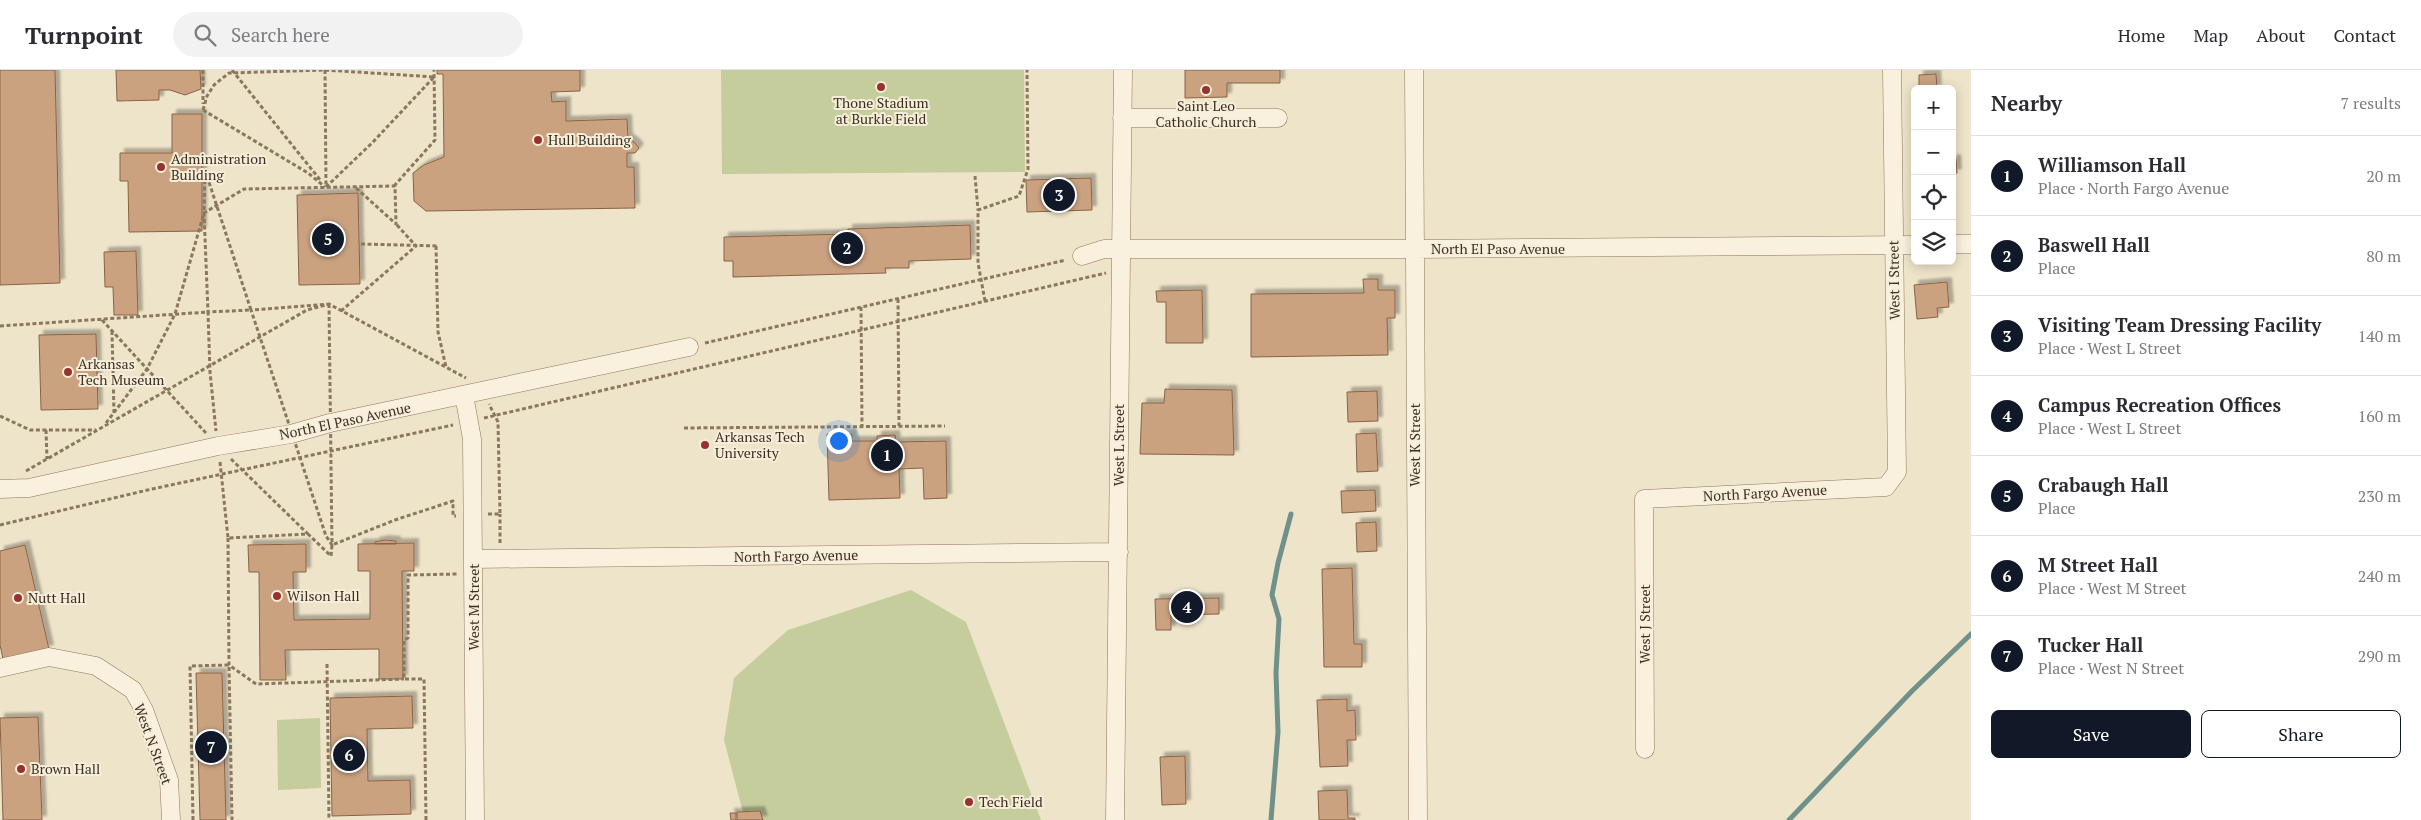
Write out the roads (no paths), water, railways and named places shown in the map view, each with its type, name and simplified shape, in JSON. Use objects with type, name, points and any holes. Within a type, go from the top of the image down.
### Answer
[{"type":"street","name":"West L Street","points":[[1115,820],[1123,70]]},
{"type":"street","name":"West K Street","points":[[1414,70],[1418,820]]},
{"type":"street","name":"West I Street","points":[[1886,487],[1897,472],[1892,70]]},
{"type":"street","points":[[1122,118],[1278,118]]},
{"type":"street","points":[[1956,244],[1971,244]]},
{"type":"street","name":"North El Paso Avenue","points":[[1082,256],[1104,249],[1414,249],[1911,245]]},
{"type":"street","name":"North El Paso Avenue","points":[[0,490],[29,488],[218,446],[291,434],[330,423],[689,347]]},
{"type":"street","name":"West M Street","points":[[464,395],[472,439],[474,515],[475,820]]},
{"type":"street","name":"North Fargo Avenue","points":[[1644,499],[1886,487]]},
{"type":"street","name":"West J Street","points":[[1644,499],[1645,748]]},
{"type":"street","name":"North Fargo Avenue","points":[[474,566],[500,559],[1119,552]]},
{"type":"street","name":"West N Street","points":[[0,668],[49,657],[96,666],[133,690],[144,710],[169,780],[171,820]]},
{"type":"waterway","points":[[1271,820],[1278,732],[1276,673],[1279,619],[1272,595],[1291,514]]},
{"type":"waterway","points":[[1789,820],[1912,691],[1971,634]]},
{"type":"place","name":"Thone Stadium at Burkle Field","points":[[881,87]]},
{"type":"place","name":"Saint Leo Catholic Church","points":[[1206,90]]},
{"type":"place","name":"Hull Building","points":[[538,140]]},
{"type":"place","name":"Administration Building","points":[[161,167]]},
{"type":"place","name":"Visiting Team Dressing Facility","points":[[1059,195]]},
{"type":"place","name":"Crabaugh Hall","points":[[328,239]]},
{"type":"place","name":"Baswell Hall","points":[[847,248]]},
{"type":"place","name":"Arkansas Tech Museum","points":[[68,372]]},
{"type":"place","name":"Arkansas Tech University","points":[[705,445]]},
{"type":"place","name":"Williamson Hall","points":[[887,455]]},
{"type":"place","name":"Wilson Hall","points":[[277,596]]},
{"type":"place","name":"Nutt Hall","points":[[18,598]]},
{"type":"place","name":"Campus Recreation Offices","points":[[1187,607]]},
{"type":"place","name":"Tucker Hall","points":[[211,747]]},
{"type":"place","name":"M Street Hall","points":[[349,755]]},
{"type":"place","name":"Brown Hall","points":[[21,769]]},
{"type":"place","name":"Tech Field","points":[[969,802]]}]
